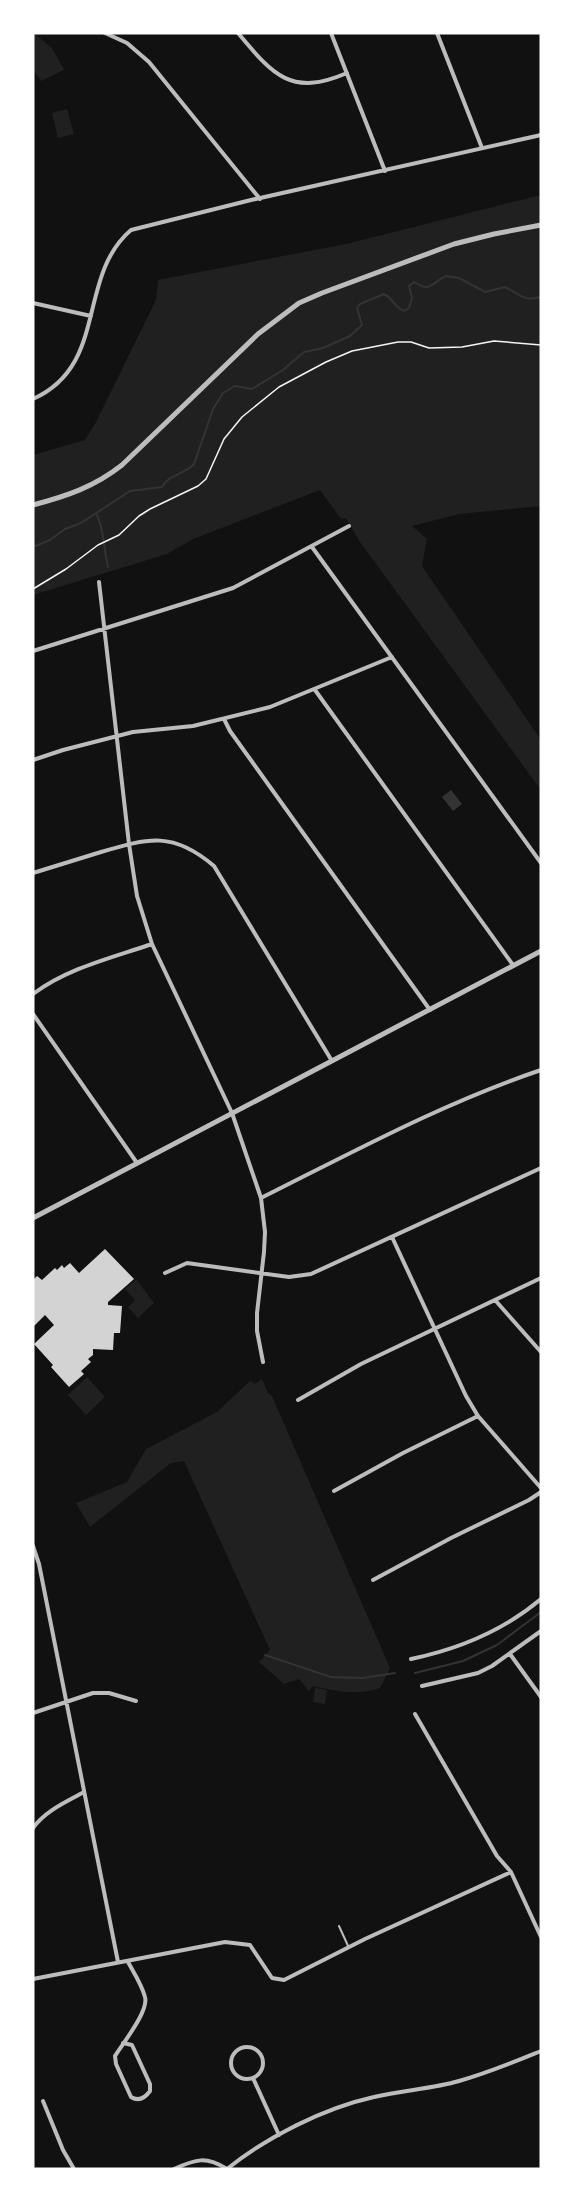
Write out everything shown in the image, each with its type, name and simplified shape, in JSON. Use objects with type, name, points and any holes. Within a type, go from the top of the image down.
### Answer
[{"type":"street","points":[[105,33],[127,43],[149,62],[260,198]]},
{"type":"street","points":[[238,33],[262,62],[280,76],[294,82],[313,85],[347,73]]},
{"type":"street","points":[[331,33],[385,171]]},
{"type":"street","points":[[437,33],[482,148]]},
{"type":"street","points":[[33,399],[52,388],[69,372],[81,353],[105,265],[118,242],[131,230],[260,198],[541,135]]},
{"type":"street","points":[[33,505],[63,497],[102,481],[122,465],[258,334],[299,303],[454,244],[541,225]]},
{"type":"street","points":[[33,303],[91,316]]},
{"type":"street","points":[[33,651],[232,588],[349,526]]},
{"type":"street","points":[[312,547],[541,863]]},
{"type":"street","points":[[99,582],[137,896],[152,944],[232,1113],[261,1198],[265,1232],[256,1331],[263,1362]]},
{"type":"street","points":[[33,760],[133,732],[193,726],[270,707],[392,657]]},
{"type":"street","points":[[315,690],[513,965]]},
{"type":"street","points":[[224,719],[430,1010]]},
{"type":"street","points":[[33,873],[144,840],[168,841],[185,846],[201,855],[214,866],[332,1061]]},
{"type":"street","points":[[33,994],[75,970],[152,944]]},
{"type":"street","points":[[34,1216],[541,951]]},
{"type":"street","points":[[33,1014],[137,1163]]},
{"type":"street","points":[[261,1198],[453,1103],[541,1070]]},
{"type":"street","points":[[165,1273],[186,1263],[298,1277],[311,1275],[541,1168]]},
{"type":"street","points":[[373,1580],[529,1500],[541,1490],[478,1416],[466,1396],[392,1237]]},
{"type":"street","points":[[298,1400],[361,1364],[541,1278]]},
{"type":"street","points":[[495,1300],[541,1352]]},
{"type":"street","points":[[334,1491],[403,1453],[478,1416]]},
{"type":"street","points":[[33,1546],[39,1564],[118,1962]]},
{"type":"street","points":[[411,1659],[443,1652],[480,1638],[505,1626],[541,1599]]},
{"type":"street","points":[[422,1686],[478,1673],[510,1654],[541,1631]]},
{"type":"street","points":[[510,1654],[541,1697]]},
{"type":"street","points":[[33,1713],[93,1693],[109,1693],[136,1701]]},
{"type":"street","points":[[415,1714],[497,1856],[511,1872],[540,1930],[541,1937]]},
{"type":"street","points":[[33,1828],[38,1821],[57,1807],[84,1792]]},
{"type":"street","points":[[33,1979],[225,1942],[241,1942],[250,1945],[272,1978],[284,1980],[511,1872]]},
{"type":"street","points":[[123,2043],[132,2044],[150,2084],[150,2091],[142,2099],[135,2100],[131,2097],[116,2064],[115,2056],[123,2043],[143,2012],[146,2003],[129,1962]]},
{"type":"street","points":[[240,2048],[252,2048],[261,2056],[262,2069],[253,2078],[241,2078],[232,2069],[231,2057],[240,2048]]},
{"type":"street","points":[[174,2169],[198,2159],[213,2160],[227,2169],[279,2135],[343,2106],[374,2097],[457,2082],[495,2070],[541,2051]]},
{"type":"street","points":[[253,2078],[279,2135]]},
{"type":"street","points":[[44,2101],[63,2150],[74,2169]]},
{"type":"lane","points":[[339,1926],[349,1948]]},
{"type":"path","points":[[33,589],[66,569],[98,544],[119,536],[139,516],[150,509],[202,483],[224,439],[242,417],[279,387],[326,362],[352,351],[398,342],[411,342],[429,348],[494,341],[541,345]]},
{"type":"shaded area","points":[[33,33],[52,48],[64,70],[41,81],[33,70]]},
{"type":"shaded area","points":[[67,109],[74,134],[58,138],[52,113]]},
{"type":"shaded area","points":[[541,195],[541,506],[459,514],[412,526],[427,539],[422,566],[541,740],[541,790],[360,542],[346,518],[341,519],[320,490],[193,539],[167,554],[33,595],[33,455],[85,440],[156,300],[158,280],[346,244]]},
{"type":"shaded area","points":[[451,790],[462,804],[453,811],[442,797]]},
{"type":"shaded area","points":[[136,1279],[154,1303],[138,1318],[128,1307],[135,1300],[125,1289]]},
{"type":"shaded area","points":[[87,1377],[105,1397],[86,1415],[68,1395]]},
{"type":"shaded area","points":[[262,1379],[268,1393],[272,1396],[390,1668],[380,1688],[355,1692],[313,1686],[309,1691],[299,1679],[284,1684],[259,1662],[270,1650],[184,1461],[171,1463],[90,1527],[76,1503],[127,1482],[146,1449],[217,1412],[250,1381],[255,1384]]},
{"type":"shaded area","points":[[315,1688],[327,1690],[325,1704],[313,1702]]},
{"type":"building","points":[[105,1249],[134,1279],[108,1302],[108,1305],[122,1306],[120,1333],[114,1333],[113,1350],[93,1349],[93,1355],[88,1359],[91,1362],[81,1371],[84,1374],[69,1387],[34,1344],[54,1325],[45,1315],[33,1327],[33,1280],[37,1276],[42,1280],[55,1268],[57,1270],[62,1265],[64,1268],[70,1263],[79,1273]]},
{"type":"waterway","points":[[33,547],[81,523],[130,491],[162,487],[169,479],[190,468],[194,464],[213,409],[223,393],[235,386],[252,389],[283,370],[304,352],[323,348],[350,336],[362,325],[357,308],[360,304],[384,294],[404,311],[409,308],[412,298],[409,286],[414,282],[428,287],[446,276],[459,278],[485,292],[505,287],[526,298],[541,297]]},
{"type":"waterway","points":[[97,515],[108,567]]},
{"type":"waterway","points":[[415,1673],[463,1661],[497,1645],[541,1612]]},
{"type":"waterway","points":[[265,1655],[331,1677],[363,1678],[395,1673]]}]
